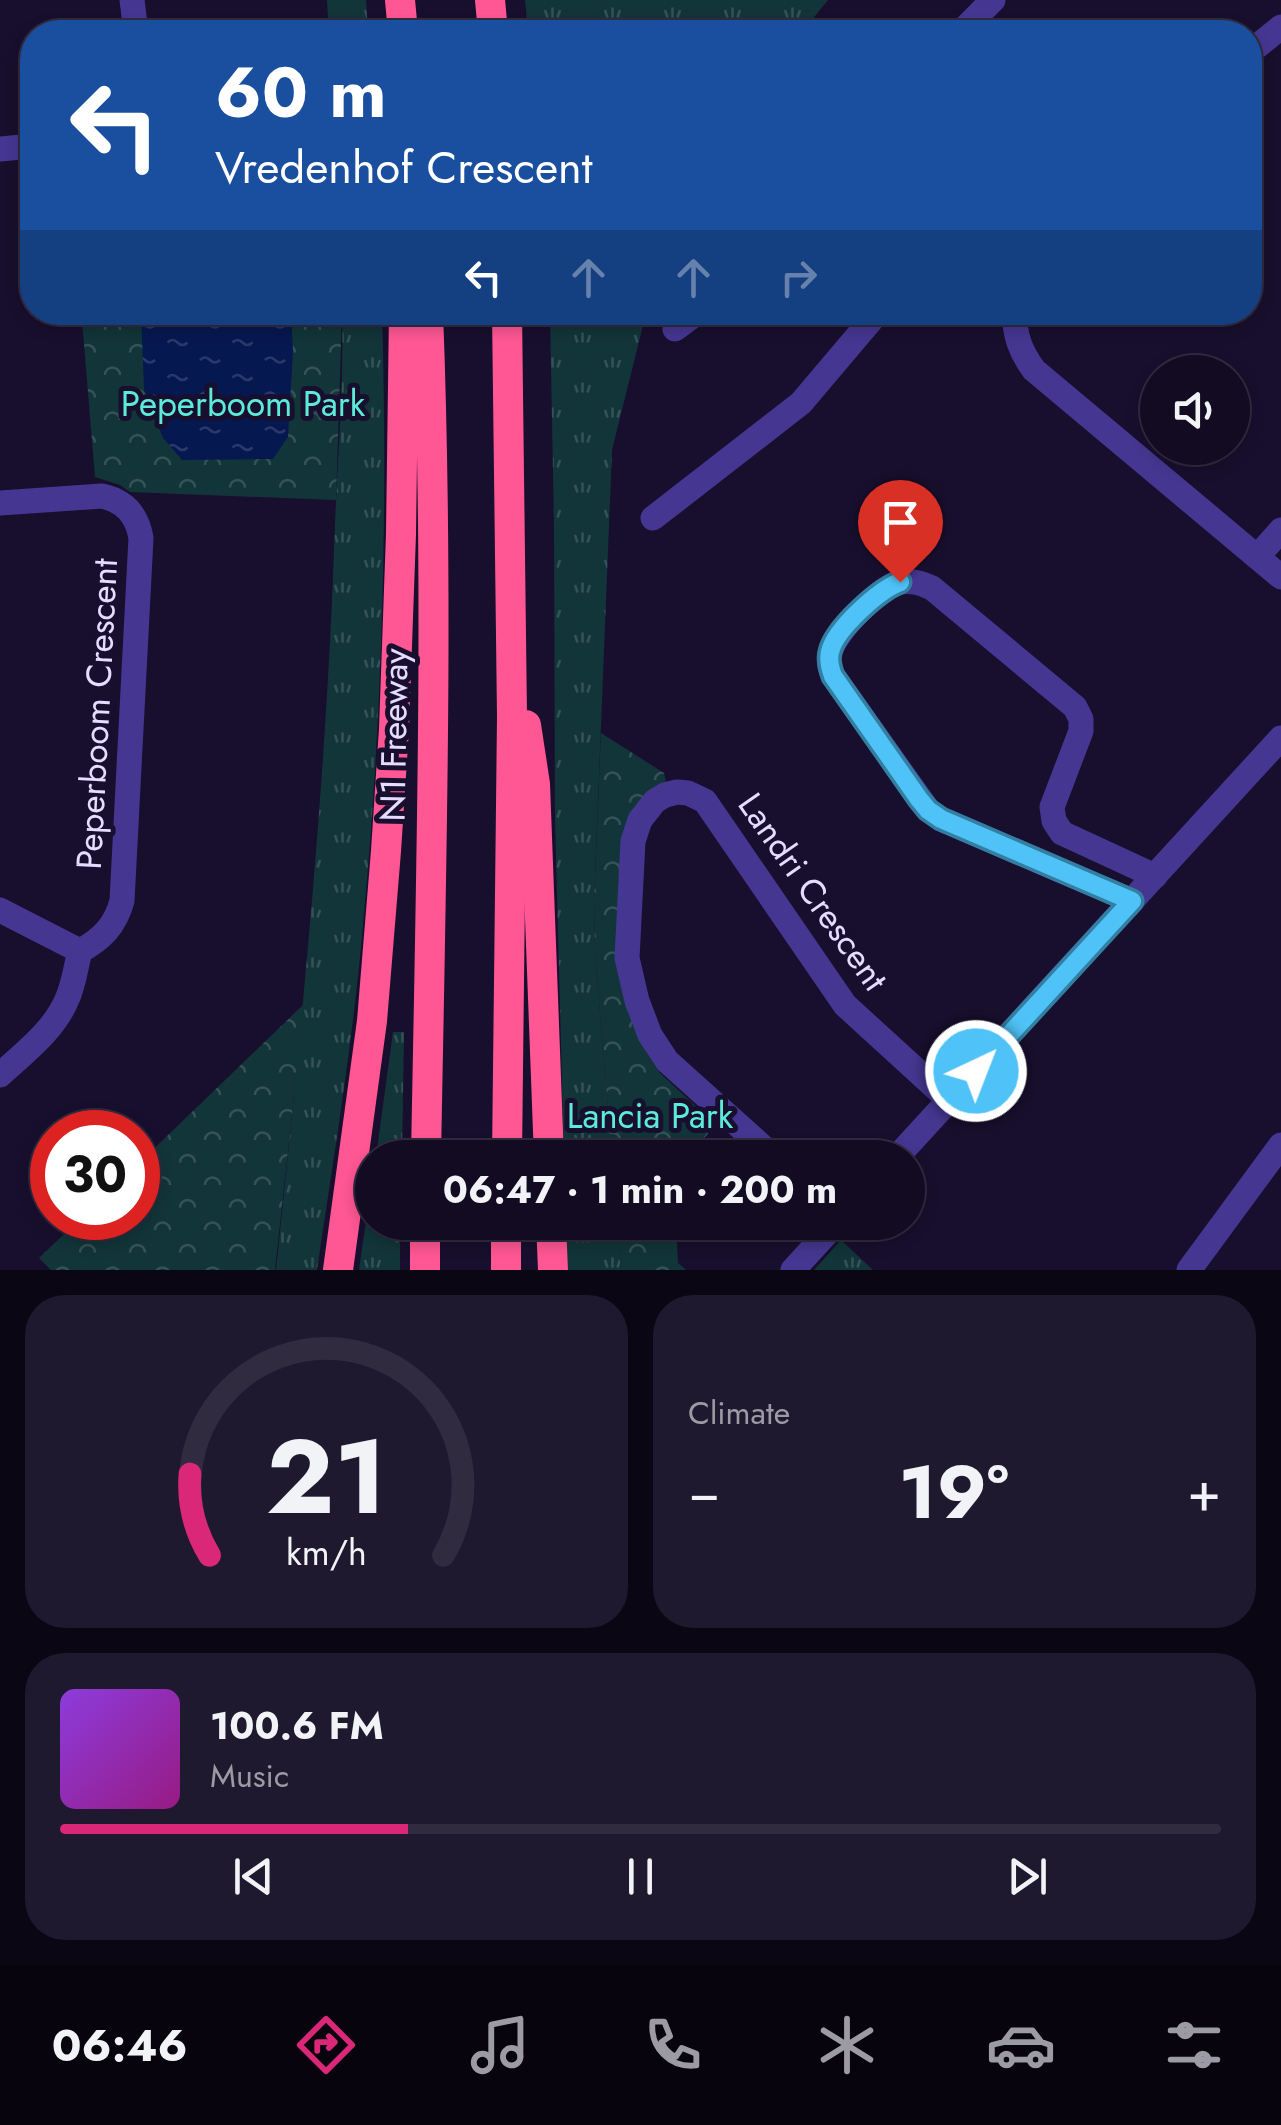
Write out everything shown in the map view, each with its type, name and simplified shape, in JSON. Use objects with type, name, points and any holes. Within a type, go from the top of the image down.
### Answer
[{"type":"highway","points":[[338,1270],[372,1021],[388,834],[401,534],[404,325]]},
{"type":"highway","name":"N1 Freeway","points":[[426,1140],[433,664],[433,428],[429,325]]},
{"type":"highway","points":[[507,325],[512,684],[507,1140]]},
{"type":"highway","points":[[512,684],[526,724],[535,784],[547,1140]]},
{"type":"highway","points":[[424,1270],[425,1240]]},
{"type":"highway","points":[[506,1240],[506,1270]]},
{"type":"highway","points":[[551,1240],[552,1270]]},
{"type":"street","points":[[974,20],[993,0]]},
{"type":"street","points":[[675,329],[680,325]]},
{"type":"street","points":[[652,518],[801,403],[867,325]]},
{"type":"street","points":[[1015,325],[1021,352],[1034,370],[1281,577]]},
{"type":"street","name":"Peperboom Crescent","points":[[0,503],[102,496],[124,504],[138,523],[141,538],[122,901],[109,931],[80,951]]},
{"type":"street","points":[[1257,556],[1281,530]]},
{"type":"street","points":[[1132,901],[928,810],[833,676],[830,652],[844,628],[887,587],[910,581],[932,588],[1076,707],[1081,731],[1052,807],[1054,821],[1062,833],[1155,876]]},
{"type":"street","points":[[913,1140],[1281,738]]},
{"type":"street","name":"Landri Crescent","points":[[755,1140],[667,1062],[650,1035],[628,958],[635,830],[646,810],[665,795],[676,792],[705,801],[844,1005],[950,1100]]},
{"type":"street","points":[[0,910],[80,951],[60,1013],[0,1076]]},
{"type":"street","points":[[1190,1270],[1281,1145]]},
{"type":"street","points":[[793,1270],[820,1240]]},
{"type":"green space","points":[[327,0],[366,0],[367,20],[328,20]]},
{"type":"green space","points":[[525,0],[828,0],[812,20],[527,20]]},
{"type":"green space","name":"Peperboom Park","points":[[82,325],[342,325],[336,500],[130,492],[95,477]]},
{"type":"green space","points":[[342,325],[382,325],[384,543],[375,772],[354,1012],[317,1270],[276,1270],[320,805]]},
{"type":"green space","points":[[550,325],[643,325],[612,450],[594,900],[611,1140],[564,1140],[555,819]]},
{"type":"green space","name":"Lancia Park","points":[[601,733],[664,773],[666,782],[637,806],[621,839],[617,941],[646,1052],[660,1073],[716,1125],[702,1140],[611,1140],[594,900]]},
{"type":"green space","points":[[304,1004],[275,1270],[51,1270],[39,1258],[58,1240],[160,1240],[160,1143]]},
{"type":"green space","points":[[393,1032],[404,1032],[402,1140],[378,1140]]},
{"type":"green space","points":[[363,1240],[400,1240],[400,1270],[359,1270]]},
{"type":"green space","points":[[567,1240],[618,1240],[621,1270],[568,1270]]},
{"type":"green space","name":"Lancia Park","points":[[618,1240],[677,1240],[678,1263],[686,1270],[621,1270]]},
{"type":"green space","points":[[841,1240],[873,1270],[814,1270]]},
{"type":"water","points":[[141,325],[292,325],[288,437],[273,459],[182,460],[163,438],[144,390]]},
{"type":"route","points":[[900,582],[887,587],[844,628],[830,652],[830,667],[919,799],[941,819],[1132,901],[976,1071]]}]
